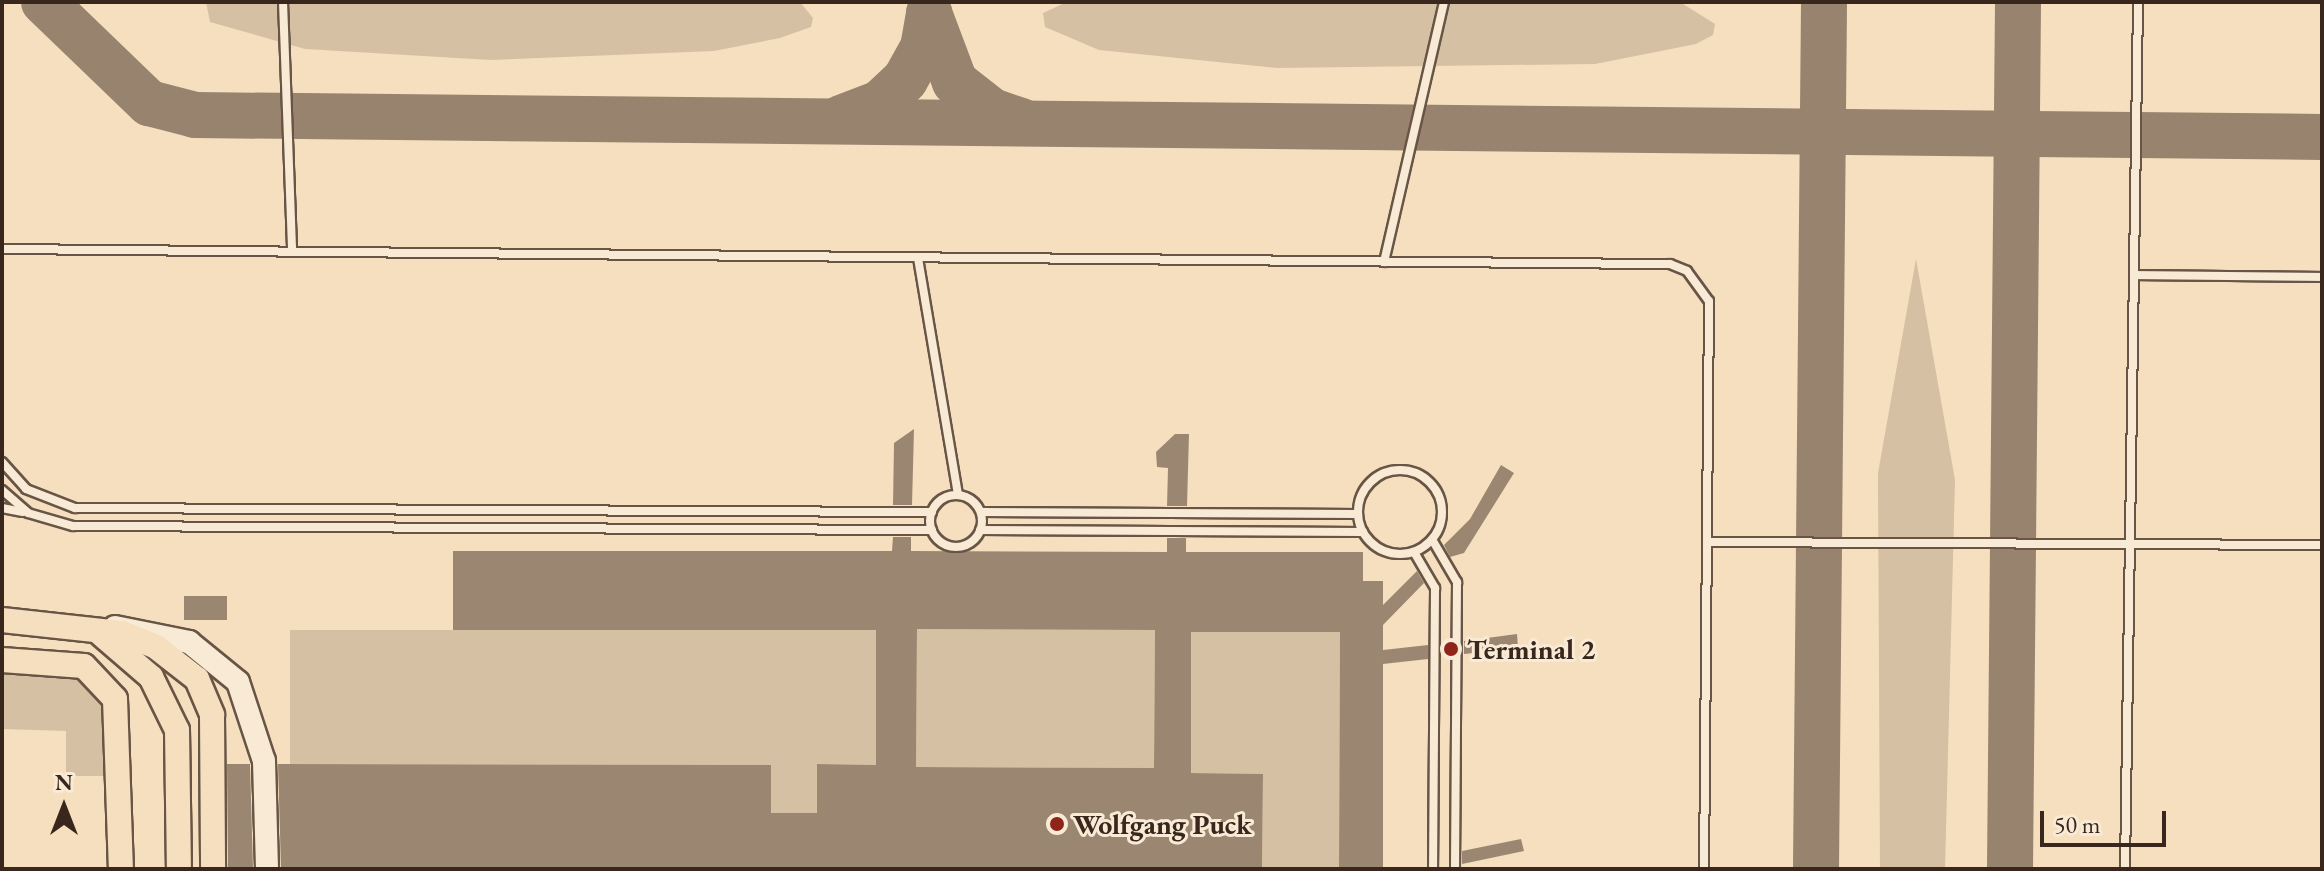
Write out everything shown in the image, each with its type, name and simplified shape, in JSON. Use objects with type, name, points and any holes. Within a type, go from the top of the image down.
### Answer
[{"type":"main road","points":[[2,620],[62,622],[170,634],[238,682],[264,761],[267,869]]},
{"type":"main road","points":[[62,622],[128,652],[171,712],[181,750],[179,869]]},
{"type":"main road","points":[[62,622],[141,640],[185,667],[204,691],[213,727],[213,869]]},
{"type":"main road","points":[[2,660],[84,666],[115,699],[121,869]]},
{"type":"lane","points":[[283,2],[292,252]]},
{"type":"lane","points":[[1384,262],[1444,2]]},
{"type":"lane","points":[[2125,869],[2138,2]]},
{"type":"lane","points":[[2,249],[1670,264],[1687,271],[1709,301],[1704,869]]},
{"type":"lane","points":[[918,258],[958,495],[981,512],[1358,514]]},
{"type":"lane","points":[[2134,275],[2322,277]]},
{"type":"lane","points":[[2,462],[26,489],[75,508],[932,512],[958,495]]},
{"type":"lane","points":[[1433,541],[1414,552],[1384,551],[1363,532],[1358,514],[1364,489],[1380,474],[1419,474],[1442,504],[1433,541],[1457,582],[1455,869]]},
{"type":"lane","points":[[2,490],[28,513]]},
{"type":"lane","points":[[2,508],[86,527],[932,530],[955,547],[980,530],[1363,532]]},
{"type":"lane","points":[[932,512],[932,530]]},
{"type":"lane","points":[[980,530],[981,512]]},
{"type":"lane","points":[[1707,542],[2322,545]]},
{"type":"lane","points":[[1414,552],[1435,588],[1433,869]]},
{"type":"shaded area","points":[[206,2],[800,2],[813,18],[811,27],[780,38],[714,51],[491,60],[305,49],[210,22]]},
{"type":"shaded area","points":[[1067,2],[1680,2],[1715,24],[1713,35],[1696,44],[1595,64],[1277,68],[1099,50],[1045,27],[1043,13]]},
{"type":"shaded area","points":[[1916,259],[1955,480],[1945,869],[1880,869],[1878,473]]},
{"type":"shaded area","points":[[917,629],[1155,630],[1154,768],[916,767]]},
{"type":"shaded area","points":[[290,630],[876,630],[876,765],[817,764],[817,813],[771,813],[770,765],[290,764]]},
{"type":"shaded area","points":[[1191,632],[1340,632],[1339,869],[1262,869],[1263,774],[1191,773]]},
{"type":"shaded area","points":[[2,665],[71,669],[106,705],[106,776],[66,776],[66,731],[2,729]]},
{"type":"building","points":[[914,429],[912,505],[893,505],[894,443]]},
{"type":"building","points":[[1175,434],[1189,434],[1187,506],[1167,506],[1168,468],[1157,467],[1156,452]]},
{"type":"building","points":[[1501,465],[1514,473],[1464,553],[1450,557],[1444,545],[1470,519]]},
{"type":"building","name":"Terminal 2","points":[[893,537],[911,537],[911,551],[1167,552],[1167,538],[1186,538],[1186,552],[1363,552],[1363,581],[1383,581],[1383,605],[1417,571],[1424,583],[1383,625],[1383,650],[1428,645],[1428,659],[1383,664],[1383,869],[1339,869],[1340,632],[1191,632],[1191,773],[1263,774],[1262,869],[281,869],[278,764],[771,765],[771,813],[817,813],[817,764],[876,765],[876,630],[453,630],[453,551],[892,551]],"holes":[[[917,629],[1155,630],[1154,768],[916,767]]]},
{"type":"building","points":[[184,596],[227,596],[227,620],[184,620]]},
{"type":"building","points":[[1517,634],[1518,648],[1464,654],[1464,641]]},
{"type":"building","points":[[227,764],[250,764],[253,869],[228,869]]},
{"type":"building","points":[[1521,839],[1524,851],[1462,864],[1462,851]]},
{"type":"taxiway","points":[[44,2],[149,103],[195,115],[2322,137]]},
{"type":"taxiway","points":[[1816,869],[1824,2]]},
{"type":"taxiway","points":[[2010,869],[2018,2]]},
{"type":"taxiway","points":[[841,118],[880,103],[905,80],[923,48],[929,13],[955,82],[992,111],[1021,121]]},
{"type":"place","name":"Terminal 2","points":[[1451,649]]},
{"type":"place","name":"Wolfgang Puck","points":[[1057,824]]}]
